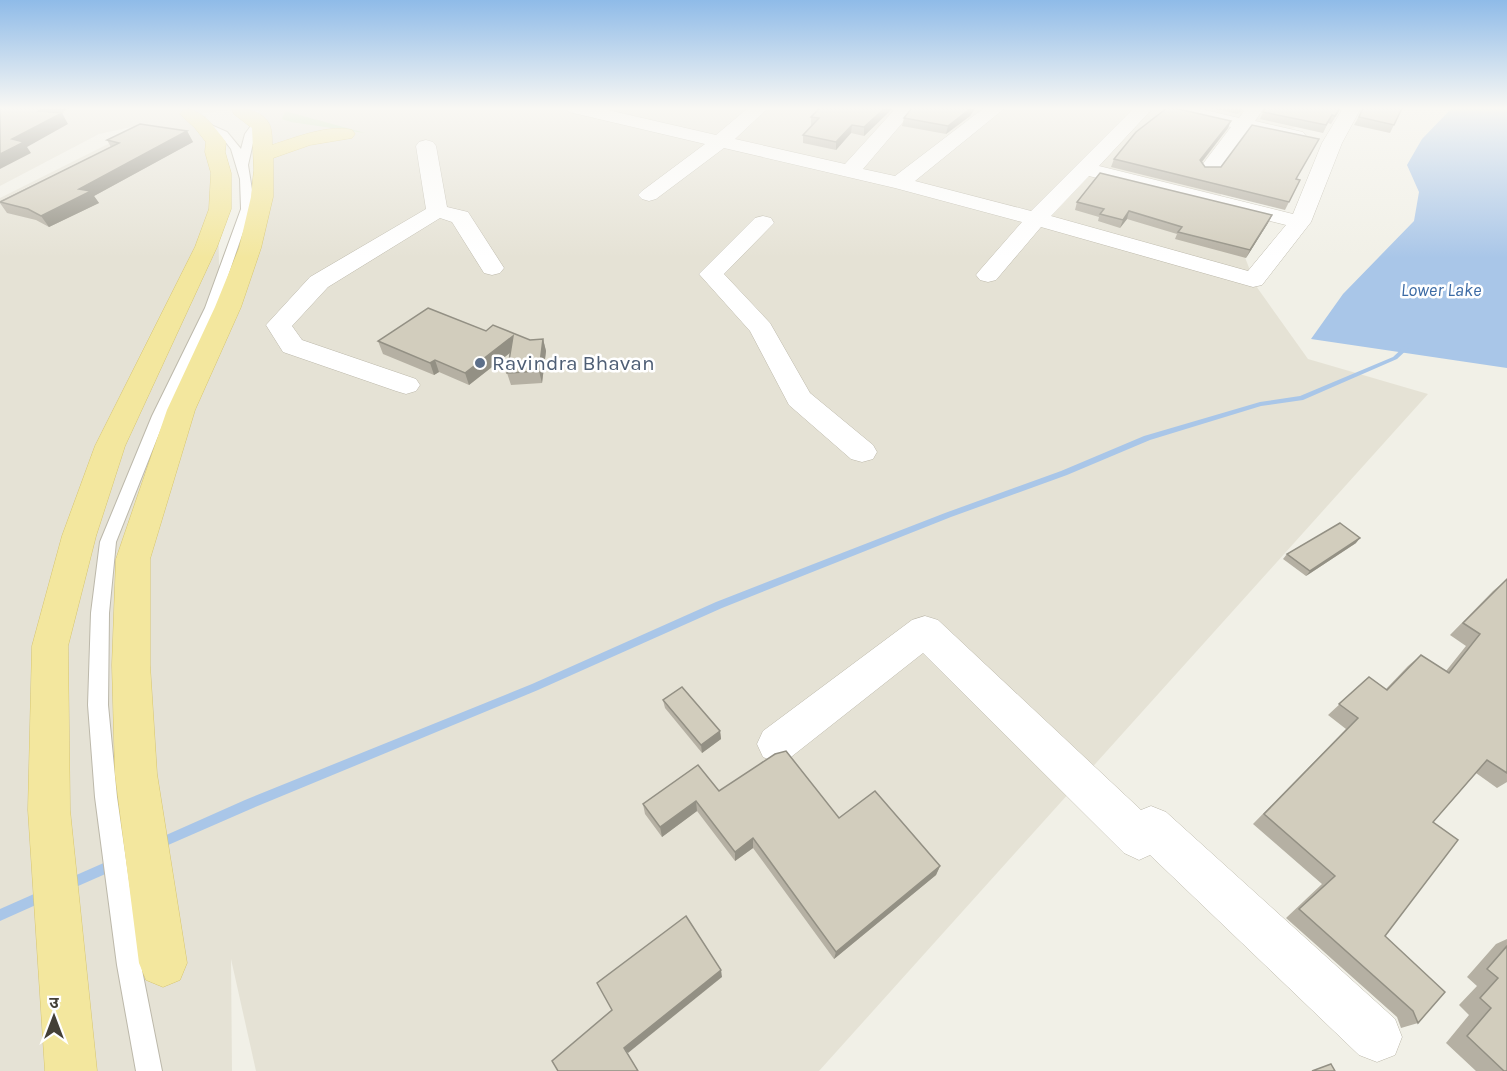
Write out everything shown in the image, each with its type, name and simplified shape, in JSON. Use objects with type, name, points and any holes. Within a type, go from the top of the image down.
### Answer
[{"type":"main road","points":[[71,1071],[49,810],[50,646],[79,536],[110,446],[206,247],[220,208],[221,173],[217,158]]},
{"type":"main road","points":[[146,964],[121,785],[131,665],[134,560],[181,410],[228,307],[250,248],[262,197],[253,160],[257,158]]},
{"type":"street","points":[[428,158],[437,211]]},
{"type":"street","points":[[650,195],[699,158]]},
{"type":"street","points":[[791,158],[899,183],[1036,219],[1253,280],[1300,222],[1326,158]]},
{"type":"street","points":[[849,172],[861,158]]},
{"type":"street","points":[[899,183],[931,158]]},
{"type":"street","points":[[988,275],[1036,219],[1096,158]]},
{"type":"street","points":[[1209,169],[1217,158]]},
{"type":"street","points":[[1086,169],[1300,222]]},
{"type":"street","points":[[406,385],[292,346],[279,324],[319,282],[437,211],[460,217],[492,268]]},
{"type":"street","points":[[763,223],[711,274],[761,328],[799,399],[862,452]]},
{"type":"street","points":[[777,744],[925,631],[1145,832],[1377,1037]]},
{"type":"lane","points":[[146,964],[149,1071]]},
{"type":"shaded area","points":[[0,158],[53,158],[0,186]]},
{"type":"shaded area","points":[[80,158],[217,158],[220,322],[264,196],[261,158],[1241,158],[1213,174],[1256,286],[1308,359],[1428,394],[819,1071],[256,1071],[231,959],[232,1071],[0,1071],[0,198]]},
{"type":"water","name":"Lower Lake","points":[[1411,158],[1507,158],[1507,368],[1311,339],[1343,294],[1414,221],[1419,192],[1407,165]]},
{"type":"building","points":[[89,158],[137,158],[79,189],[91,191],[41,216],[28,209],[0,202]]},
{"type":"building","points":[[1202,158],[1200,160],[1205,167],[1221,167],[1228,158],[1308,158],[1296,179],[1300,180],[1289,202],[1114,159]]},
{"type":"building","points":[[1100,173],[1272,215],[1250,250],[1178,232],[1182,227],[1129,211],[1123,220],[1100,214],[1104,209],[1077,202]]},
{"type":"building","points":[[428,308],[486,331],[493,325],[530,340],[543,339],[539,371],[507,373],[513,336],[465,373],[435,360],[430,363],[378,341]]},
{"type":"building","points":[[1340,523],[1360,538],[1310,571],[1287,554]]},
{"type":"building","points":[[1507,579],[1507,773],[1487,760],[1433,822],[1458,840],[1385,936],[1445,992],[1418,1023],[1413,1011],[1299,909],[1335,876],[1264,814],[1358,718],[1339,704],[1369,677],[1387,690],[1421,655],[1449,673],[1480,634],[1463,623]]},
{"type":"building","points":[[682,687],[720,731],[701,745],[663,700]]},
{"type":"building","points":[[786,751],[839,818],[875,791],[940,866],[836,952],[753,838],[735,852],[696,801],[660,827],[643,804],[698,765],[719,791],[775,754]]},
{"type":"building","points":[[686,916],[721,970],[624,1048],[638,1071],[558,1071],[552,1061],[612,1010],[597,983]]},
{"type":"building","points":[[1507,946],[1507,1071],[1504,1071],[1467,1036],[1491,1008],[1480,998],[1498,978],[1487,969]]},
{"type":"building","points":[[1331,1064],[1335,1071],[1312,1071]]},
{"type":"waterway","points":[[159,844],[249,804],[535,687],[719,605],[948,515],[1064,473],[1147,438],[1260,404],[1301,398],[1395,358],[1409,345]]},
{"type":"waterway","points":[[69,884],[115,864]]},
{"type":"waterway","points":[[0,915],[43,896]]},
{"type":"place","name":"Ravindra Bhavan","points":[[480,363]]}]
